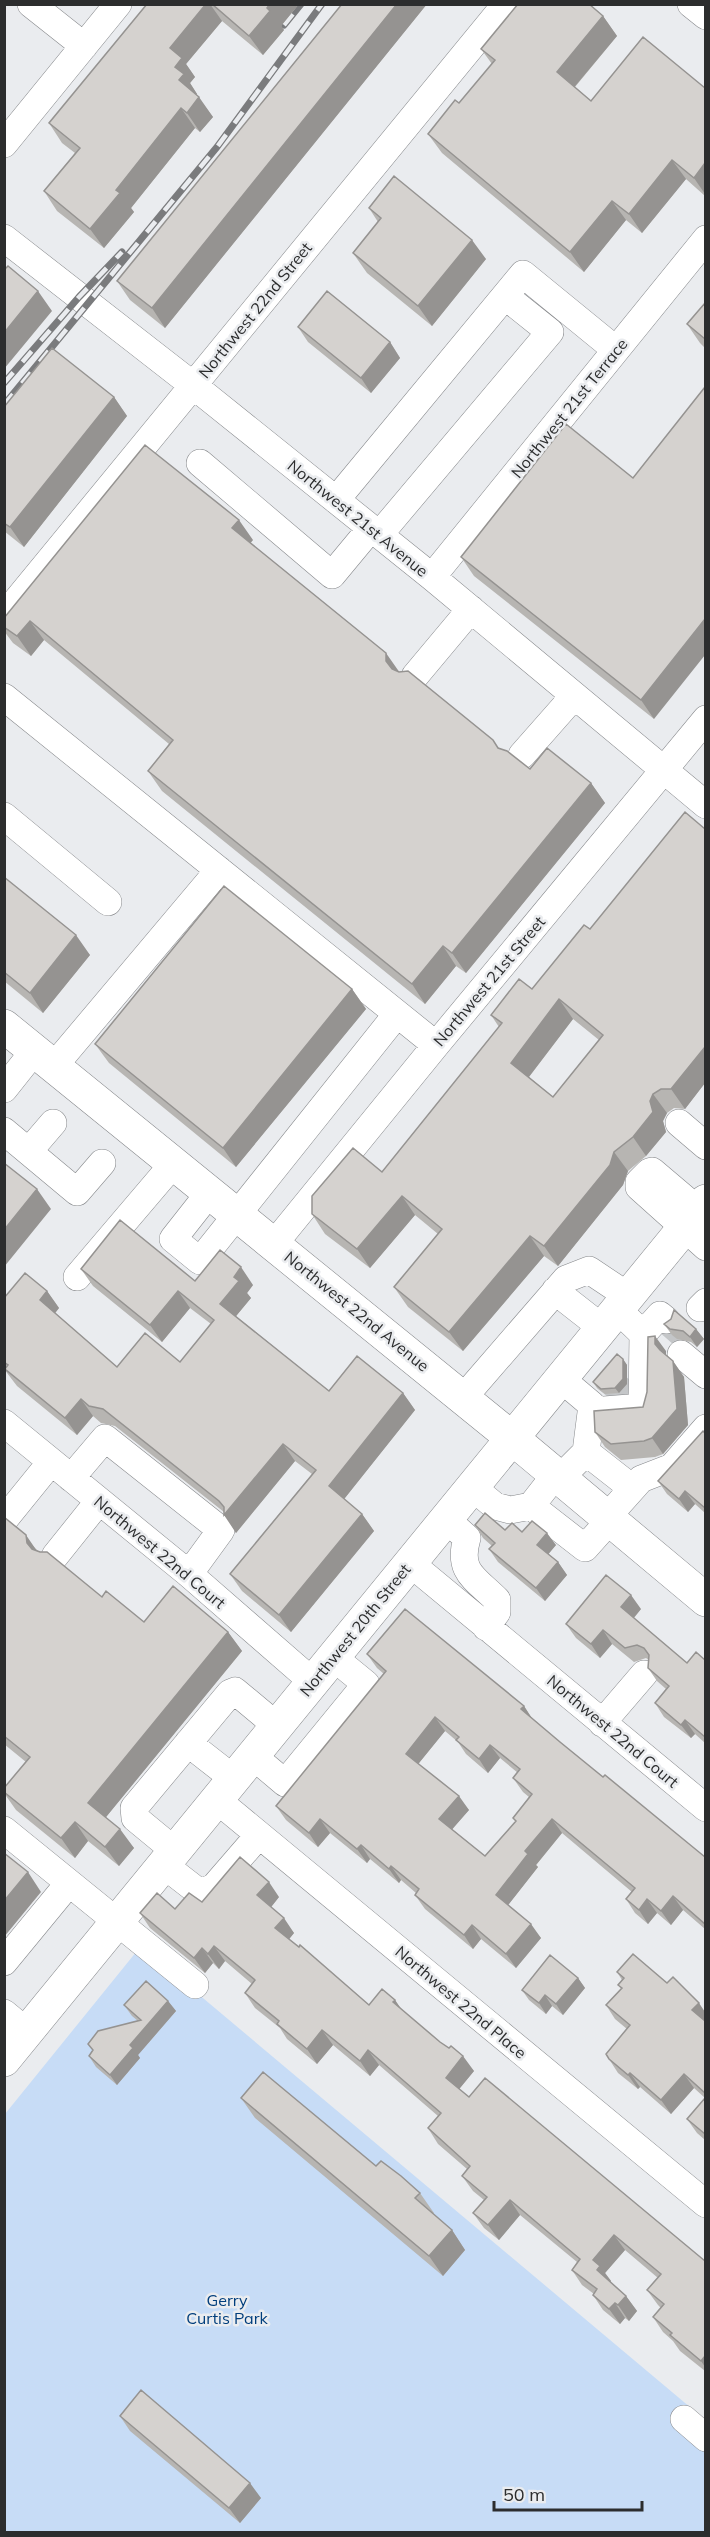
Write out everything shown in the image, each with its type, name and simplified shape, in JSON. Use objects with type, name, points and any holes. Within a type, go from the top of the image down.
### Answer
[{"type":"main road","name":"Northwest 22nd Avenue","points":[[4,1026],[512,1438],[705,1600]]},
{"type":"main road","name":"Northwest 20th Street","points":[[4,2060],[16,2023],[117,1923],[615,1311],[698,1221]]},
{"type":"street","points":[[31,4],[84,46]]},
{"type":"street","points":[[4,144],[118,4]]},
{"type":"street","name":"Northwest 22nd Street","points":[[4,616],[506,4]]},
{"type":"street","points":[[691,4],[705,16]]},
{"type":"street","name":"Northwest 21st Avenue","points":[[4,238],[375,531],[663,771],[704,801]]},
{"type":"street","name":"Northwest 21st Terrace","points":[[432,577],[705,240]]},
{"type":"street","points":[[336,500],[523,274],[616,350]]},
{"type":"street","points":[[200,463],[332,575],[375,531],[550,332],[506,296]]},
{"type":"street","points":[[415,676],[471,609]]},
{"type":"street","points":[[522,755],[574,696]]},
{"type":"street","points":[[4,698],[436,1045]]},
{"type":"street","name":"Northwest 21st Street","points":[[274,1244],[705,719]]},
{"type":"street","points":[[4,816],[108,902]]},
{"type":"street","points":[[4,1089],[45,1058],[219,870]]},
{"type":"street","points":[[210,1192],[173,1239],[200,1261],[397,1014]]},
{"type":"street","points":[[29,1151],[53,1123]]},
{"type":"street","points":[[678,1123],[705,1146]]},
{"type":"street","points":[[4,1131],[77,1192],[102,1163]]},
{"type":"street","points":[[77,1278],[174,1163]]},
{"type":"street","points":[[463,1398],[566,1279],[589,1270],[615,1311],[639,1360]]},
{"type":"street","points":[[555,1291],[615,1311]]},
{"type":"street","points":[[472,1487],[495,1506],[510,1510],[531,1506],[558,1476],[586,1452],[613,1409],[660,1315],[666,1320]]},
{"type":"street","points":[[560,1378],[613,1409]]},
{"type":"street","name":"Northwest 22nd Court","points":[[4,1424],[189,1574],[323,1670],[366,1684],[285,1783],[235,1778]]},
{"type":"street","points":[[586,1452],[634,1469],[672,1467],[705,1428]]},
{"type":"street","points":[[4,1520],[61,1470],[105,1438],[221,1530],[189,1574]]},
{"type":"street","points":[[531,1506],[585,1548],[608,1518],[634,1469]]},
{"type":"street","points":[[55,1556],[99,1501]]},
{"type":"street","points":[[446,1519],[468,1538],[463,1560],[466,1570],[497,1600],[497,1612],[486,1627]]},
{"type":"street","name":"Northwest 22nd Court","points":[[410,1563],[705,1808]]},
{"type":"street","points":[[602,1723],[644,1674]]},
{"type":"street","points":[[259,1834],[214,1887],[200,1893],[135,1818],[134,1808],[227,1696],[235,1691],[277,1726]]},
{"type":"street","points":[[188,1743],[235,1778]]},
{"type":"street","name":"Northwest 22nd Place","points":[[235,1778],[259,1834],[705,2204]]},
{"type":"street","points":[[4,1830],[195,1985]]},
{"type":"street","points":[[4,1962],[69,1883]]},
{"type":"street","points":[[684,2419],[705,2438]]},
{"type":"green space","name":"Gerry Curtis Park","points":[[141,1946],[697,2413],[680,2431],[705,2452],[705,2532],[5,2532],[5,2114]]},
{"type":"building","points":[[147,4],[206,4],[170,48],[182,58],[175,67],[184,74],[179,80],[199,97],[187,113],[181,108],[116,190],[120,193],[90,229],[44,191],[80,148],[49,123]]},
{"type":"building","points":[[212,4],[270,4],[267,8],[270,11],[249,36]]},
{"type":"building","points":[[342,4],[397,4],[152,308],[117,281]]},
{"type":"building","points":[[518,4],[589,4],[603,16],[557,72],[591,101],[643,37],[705,88],[705,163],[694,178],[672,160],[629,214],[612,201],[570,252],[428,134],[455,100],[459,103],[495,60],[481,49]]},
{"type":"building","points":[[394,176],[472,240],[418,306],[353,253],[381,218],[369,208]]},
{"type":"building","points":[[8,266],[38,291],[4,333],[4,270]]},
{"type":"building","points":[[327,291],[390,342],[361,378],[298,327]]},
{"type":"building","points":[[705,303],[705,339],[687,324]]},
{"type":"building","points":[[52,348],[114,397],[10,527],[4,523],[4,407]]},
{"type":"building","points":[[705,387],[705,619],[641,700],[461,557],[566,424],[633,478]]},
{"type":"building","points":[[145,445],[239,520],[232,528],[386,653],[386,661],[392,669],[399,672],[408,671],[493,740],[498,748],[507,751],[530,769],[547,748],[591,783],[452,953],[443,946],[412,984],[148,771],[173,740],[30,621],[17,636],[4,627],[4,618]]},
{"type":"building","points":[[685,812],[705,829],[705,1047],[671,1089],[661,1089],[653,1094],[650,1101],[653,1112],[633,1137],[614,1152],[610,1165],[544,1246],[530,1236],[449,1332],[394,1287],[442,1229],[402,1196],[357,1249],[312,1214],[312,1196],[353,1148],[382,1172],[502,1023],[491,1015],[519,979],[532,989],[584,925],[590,929]],"holes":[[[559,999],[603,1035],[553,1097],[511,1063]]]},
{"type":"building","points":[[4,877],[76,935],[30,993],[4,972]]},
{"type":"building","points":[[224,886],[352,989],[223,1148],[95,1044]]},
{"type":"building","points":[[4,1163],[37,1189],[4,1230]]},
{"type":"building","points":[[120,1220],[195,1281],[220,1250],[241,1267],[234,1277],[239,1281],[220,1304],[329,1391],[357,1356],[403,1393],[329,1486],[362,1514],[279,1615],[230,1574],[316,1470],[283,1444],[224,1515],[224,1507],[219,1501],[103,1409],[89,1406],[81,1399],[65,1418],[5,1369],[8,1365],[4,1362],[4,1298],[25,1273],[47,1291],[40,1300],[117,1367],[145,1333],[180,1362],[214,1320],[178,1291],[150,1325],[81,1269]]},
{"type":"building","points":[[674,1310],[696,1329],[690,1337],[683,1331],[670,1329],[664,1324],[671,1319]]},
{"type":"building","points":[[655,1336],[655,1344],[673,1361],[677,1409],[652,1438],[644,1441],[611,1444],[595,1432],[594,1411],[643,1407],[647,1392],[648,1337]]},
{"type":"building","points":[[617,1354],[623,1359],[623,1379],[615,1388],[601,1389],[593,1382]]},
{"type":"building","points":[[703,1431],[705,1433],[705,1508],[685,1491],[679,1499],[658,1481]]},
{"type":"building","points":[[485,1513],[505,1530],[512,1523],[522,1532],[532,1521],[547,1533],[537,1545],[558,1562],[536,1588],[489,1549],[495,1543],[475,1525]]},
{"type":"building","points":[[4,1517],[26,1535],[27,1543],[32,1549],[47,1552],[102,1597],[106,1591],[144,1622],[173,1586],[228,1632],[88,1803],[120,1829],[105,1847],[75,1822],[61,1838],[4,1792],[4,1788],[30,1757],[4,1736]]},
{"type":"building","points":[[606,1575],[631,1595],[621,1607],[687,1663],[696,1652],[705,1660],[705,1737],[685,1720],[681,1725],[655,1703],[669,1686],[648,1668],[649,1655],[644,1648],[637,1645],[625,1648],[603,1630],[591,1644],[566,1624]]},
{"type":"building","points":[[405,1609],[524,1706],[521,1709],[560,1742],[603,1777],[605,1775],[705,1857],[705,1924],[673,1896],[661,1911],[647,1899],[639,1910],[626,1899],[635,1888],[552,1819],[525,1851],[528,1854],[496,1895],[531,1924],[506,1954],[472,1925],[464,1935],[415,1895],[419,1889],[391,1866],[389,1869],[361,1845],[357,1849],[320,1819],[309,1833],[276,1806],[386,1671],[367,1654]],"holes":[[[435,1717],[459,1737],[456,1740],[479,1759],[490,1745],[520,1769],[513,1778],[532,1794],[513,1818],[516,1821],[485,1856],[439,1819],[459,1796],[406,1754]]]},
{"type":"building","points":[[4,1853],[28,1872],[4,1901]]},
{"type":"building","points":[[240,1857],[269,1882],[257,1895],[284,1918],[275,1928],[299,1947],[300,1945],[369,2005],[382,1989],[395,2000],[393,2002],[440,2042],[449,2048],[451,2046],[463,2056],[446,2078],[469,2097],[485,2078],[705,2261],[705,2356],[701,2361],[653,2317],[664,2304],[647,2290],[661,2274],[614,2235],[593,2260],[600,2266],[597,2270],[626,2296],[618,2305],[615,2303],[609,2309],[593,2295],[597,2289],[572,2270],[580,2259],[510,2200],[488,2225],[473,2213],[487,2197],[462,2176],[470,2166],[428,2128],[441,2113],[368,2050],[360,2061],[322,2030],[307,2049],[277,2024],[279,2021],[245,1993],[255,1980],[214,1946],[208,1954],[202,1948],[194,1958],[140,1913],[157,1893],[175,1909],[189,1893],[202,1902]]},
{"type":"building","points":[[633,1954],[667,1983],[673,1977],[699,2003],[692,2010],[705,2021],[705,2093],[684,2074],[661,2100],[630,2073],[628,2075],[606,2054],[630,2025],[606,2005],[622,1988],[618,1985],[624,1978],[617,1972]]},
{"type":"building","points":[[550,1955],[578,1978],[556,2004],[545,1995],[539,2003],[522,1990]]},
{"type":"building","points":[[146,1981],[168,2001],[130,2045],[133,2048],[110,2075],[89,2056],[93,2050],[88,2044],[98,2031],[141,2020],[124,2005]]},
{"type":"building","points":[[263,2072],[376,2166],[381,2161],[420,2193],[415,2198],[452,2230],[429,2256],[241,2098]]},
{"type":"building","points":[[705,2098],[705,2134],[687,2119]]},
{"type":"building","points":[[141,2390],[250,2483],[229,2508],[120,2416]]},
{"type":"tunnel","points":[[666,1320],[697,1347]]},
{"type":"tunnel","points":[[608,1397],[631,1368]]},
{"type":"railway","points":[[284,25],[301,4]]},
{"type":"railway","points":[[4,405],[217,147],[322,4]]},
{"type":"railway","points":[[4,383],[79,297],[122,252]]}]
